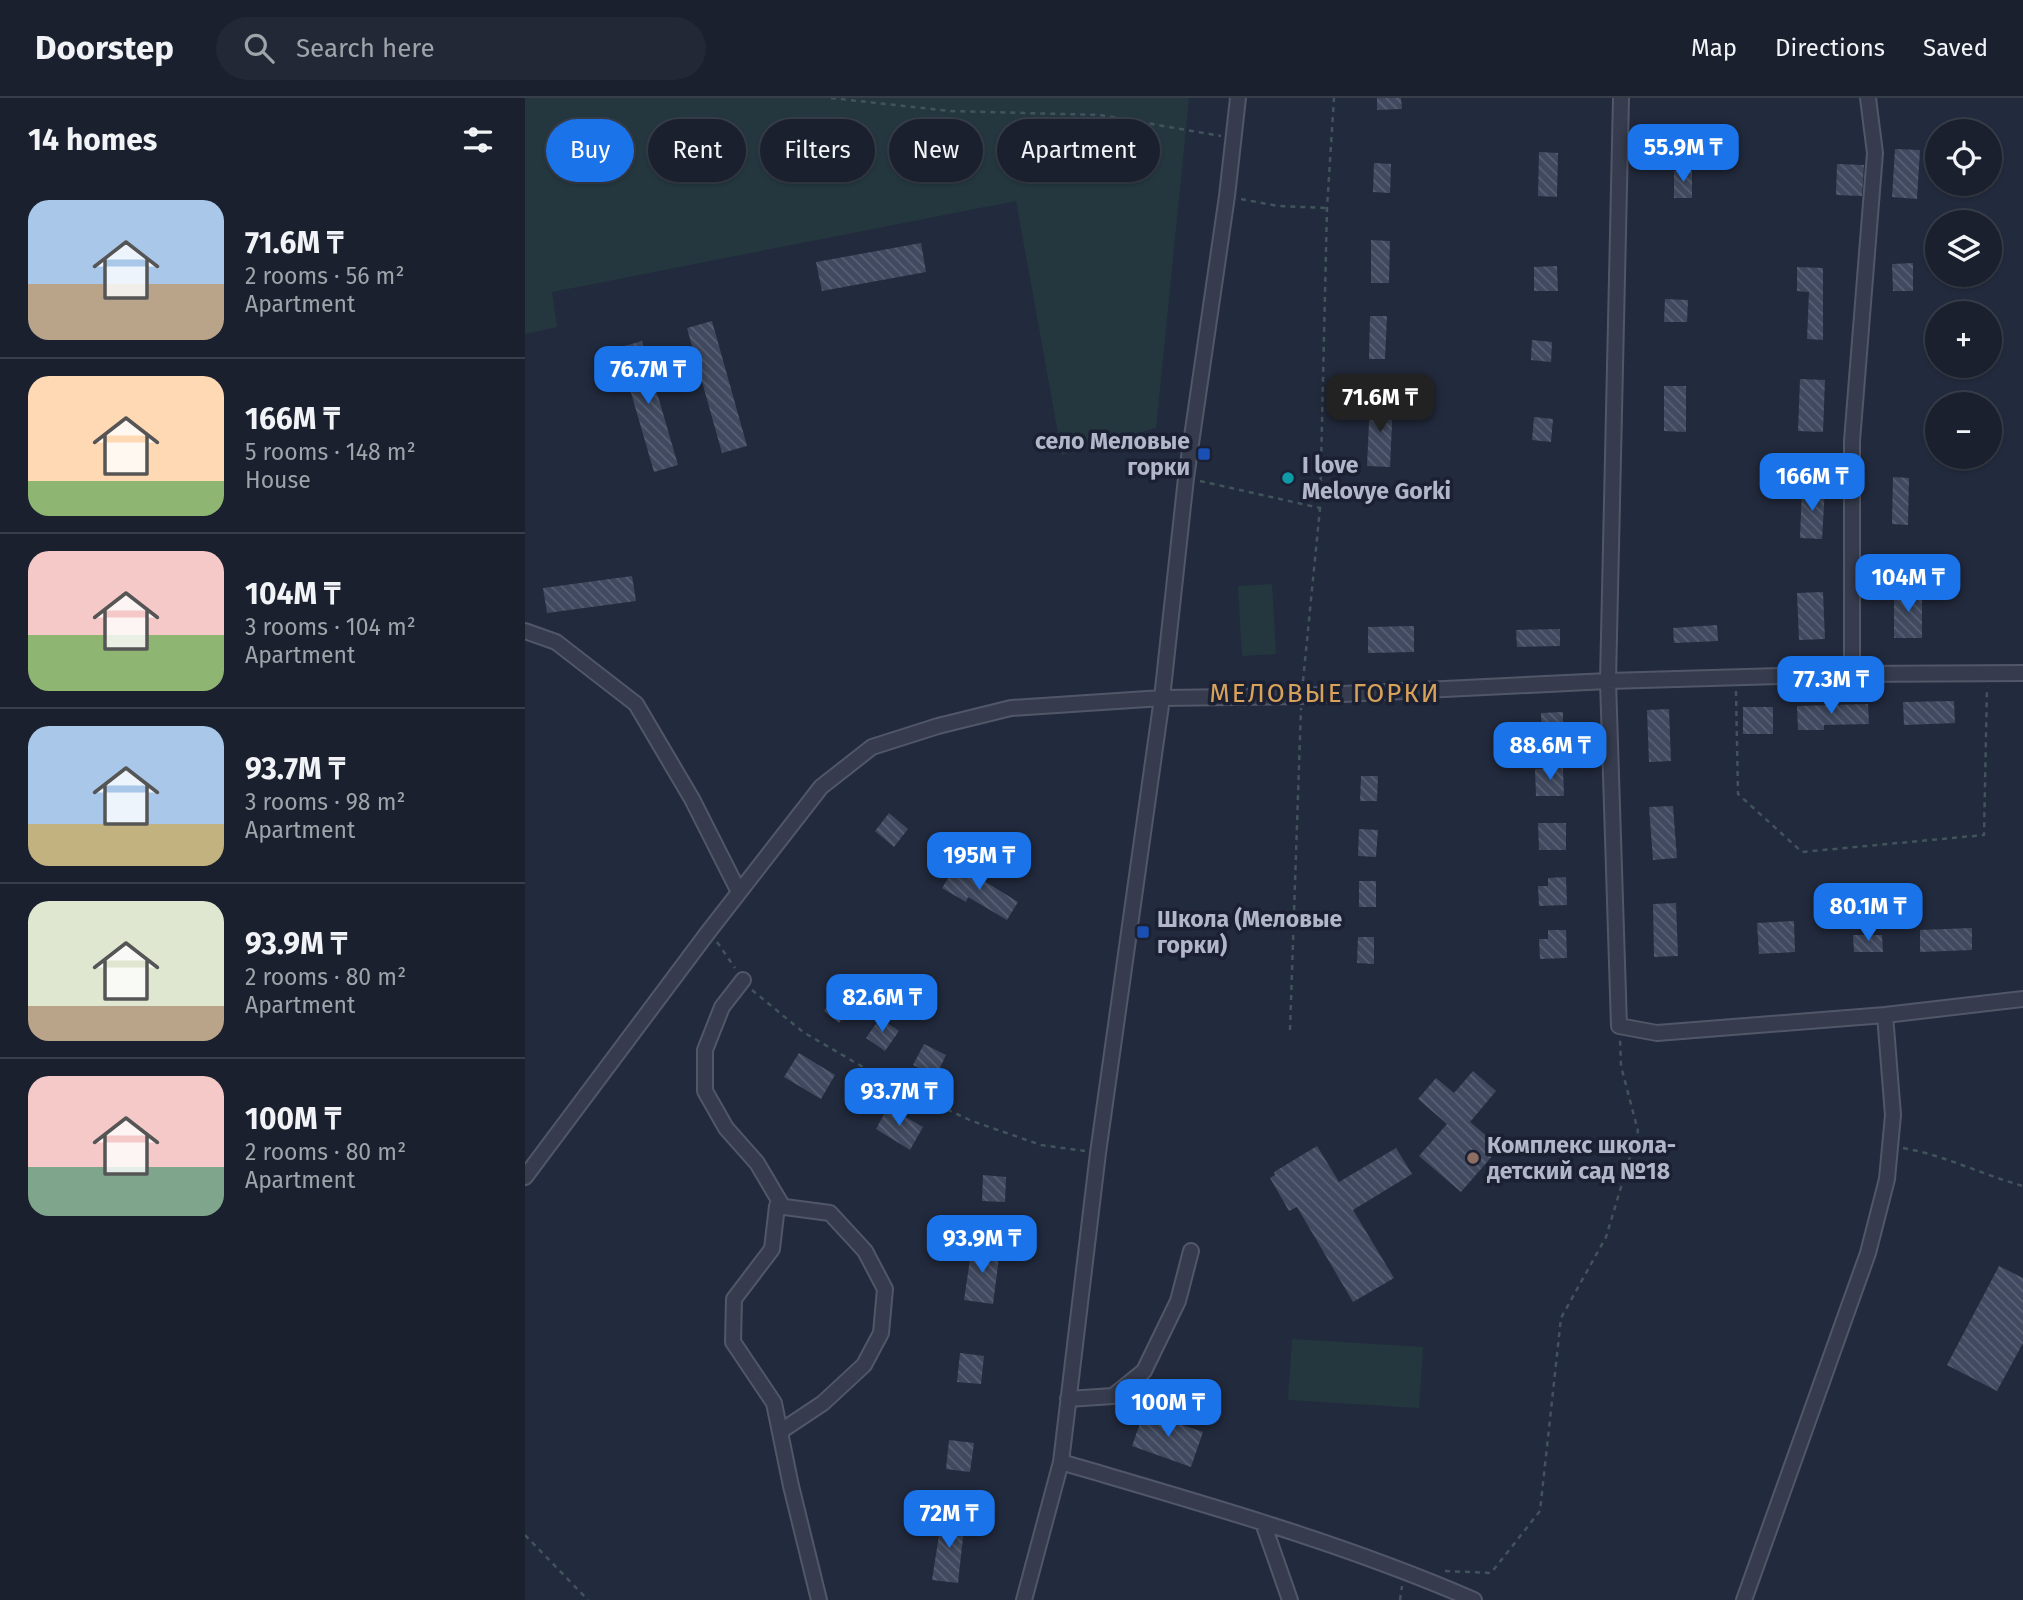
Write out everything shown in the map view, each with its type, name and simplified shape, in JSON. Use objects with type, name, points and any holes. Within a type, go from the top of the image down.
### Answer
[{"type":"street","points":[[1024,1600],[1061,1461],[1098,1153],[1163,698],[1187,478],[1227,196],[1238,98]]},
{"type":"street","points":[[1621,98],[1608,681],[1619,1026],[1657,1033],[1885,1015],[2023,999]]},
{"type":"street","points":[[1852,674],[1851,441],[1875,153],[1868,98]]},
{"type":"street","points":[[525,631],[556,642],[636,704],[692,799],[739,892]]},
{"type":"street","points":[[525,1177],[709,931],[821,787],[872,747],[937,726],[1011,708],[1163,698],[1301,696],[1736,677],[2023,673]]},
{"type":"street","points":[[744,979],[722,1007],[705,1049],[705,1091],[726,1128],[757,1163],[783,1206]]},
{"type":"street","points":[[1744,1600],[1868,1254],[1887,1179],[1892,1090],[1885,1015]]},
{"type":"street","points":[[781,1431],[823,1403],[864,1365],[881,1333],[885,1289],[865,1251],[830,1213],[777,1206],[772,1249],[734,1299],[733,1342],[774,1403],[819,1600]]},
{"type":"street","points":[[1068,1399],[1113,1396],[1144,1371],[1178,1301],[1191,1251]]},
{"type":"street","points":[[1061,1461],[1406,1570],[1475,1600]]},
{"type":"street","points":[[1263,1523],[1290,1600]]},
{"type":"path","points":[[831,98],[950,111],[1100,116],[1234,139]]},
{"type":"path","points":[[1290,1030],[1301,696],[1320,508],[1327,208],[1334,98]]},
{"type":"path","points":[[1227,196],[1278,206],[1327,208]]},
{"type":"path","points":[[1187,478],[1320,508]]},
{"type":"path","points":[[1736,677],[1738,794],[1802,852],[1985,835],[1987,673]]},
{"type":"path","points":[[709,931],[748,986],[803,1032],[892,1084],[972,1121],[1041,1145],[1098,1153]]},
{"type":"path","points":[[1442,1571],[1491,1573],[1540,1511],[1561,1318],[1606,1237],[1638,1131],[1621,1066],[1619,1026]]},
{"type":"path","points":[[1891,1145],[1923,1151],[2023,1186]]},
{"type":"path","points":[[525,1535],[587,1600]]},
{"type":"path","points":[[1399,1600],[1406,1570]]},
{"type":"shaded area","points":[[525,98],[1189,98],[1156,428],[1062,455],[1016,201],[552,292],[557,327],[525,334]]},
{"type":"shaded area","points":[[1272,584],[1276,654],[1242,656],[1238,586]]},
{"type":"shaded area","points":[[1292,1339],[1423,1347],[1419,1408],[1288,1400]]},
{"type":"building","points":[[1377,98],[1401,98],[1402,109],[1377,110]]},
{"type":"building","points":[[1895,149],[1920,150],[1917,199],[1892,197]]},
{"type":"building","points":[[1539,152],[1558,153],[1557,197],[1538,196]]},
{"type":"building","points":[[1374,163],[1391,164],[1390,193],[1373,192]]},
{"type":"building","points":[[1837,164],[1864,165],[1862,196],[1836,195]]},
{"type":"building","points":[[1674,171],[1692,171],[1692,198],[1674,198]]},
{"type":"building","points":[[1371,240],[1390,241],[1389,283],[1371,283]]},
{"type":"building","points":[[921,243],[926,272],[822,291],[816,262]]},
{"type":"building","points":[[1913,263],[1913,291],[1893,291],[1892,264]]},
{"type":"building","points":[[1557,266],[1558,291],[1534,291],[1534,267]]},
{"type":"building","points":[[1797,267],[1823,268],[1823,340],[1807,339],[1809,292],[1797,291]]},
{"type":"building","points":[[1665,299],[1688,300],[1687,322],[1664,322]]},
{"type":"building","points":[[1370,316],[1387,316],[1385,359],[1369,359]]},
{"type":"building","points":[[712,321],[747,446],[722,453],[687,328]]},
{"type":"building","points":[[1532,340],[1552,342],[1551,362],[1531,360]]},
{"type":"building","points":[[642,341],[678,465],[654,472],[618,348]]},
{"type":"building","points":[[1800,379],[1825,380],[1823,432],[1798,431]]},
{"type":"building","points":[[1664,386],[1686,386],[1686,432],[1664,431]]},
{"type":"building","points":[[1370,400],[1393,402],[1390,467],[1367,466]]},
{"type":"building","points":[[1534,417],[1553,419],[1551,442],[1532,440]]},
{"type":"building","points":[[1893,477],[1909,478],[1908,525],[1892,524]]},
{"type":"building","points":[[1802,488],[1825,489],[1822,539],[1800,538]]},
{"type":"building","points":[[632,576],[636,601],[547,613],[543,588]]},
{"type":"building","points":[[1894,591],[1922,591],[1922,638],[1894,638]]},
{"type":"building","points":[[1823,592],[1825,639],[1799,640],[1797,593]]},
{"type":"building","points":[[1717,625],[1718,641],[1674,643],[1673,628]]},
{"type":"building","points":[[1414,626],[1414,652],[1368,653],[1368,627]]},
{"type":"building","points":[[1560,629],[1560,646],[1517,647],[1516,630]]},
{"type":"building","points":[[1954,701],[1955,723],[1904,725],[1903,702]]},
{"type":"building","points":[[1868,704],[1869,724],[1824,725],[1824,730],[1798,730],[1797,706]]},
{"type":"building","points":[[1743,707],[1773,707],[1773,734],[1743,734]]},
{"type":"building","points":[[1669,709],[1671,761],[1649,762],[1647,710]]},
{"type":"building","points":[[1563,712],[1563,741],[1542,742],[1541,713]]},
{"type":"building","points":[[1563,768],[1564,796],[1536,796],[1535,769]]},
{"type":"building","points":[[1361,776],[1378,776],[1377,801],[1360,801]]},
{"type":"building","points":[[1673,806],[1677,858],[1653,860],[1649,807]]},
{"type":"building","points":[[889,813],[908,829],[894,847],[875,831]]},
{"type":"building","points":[[1538,823],[1566,823],[1566,850],[1539,850]]},
{"type":"building","points":[[1359,829],[1378,830],[1376,857],[1358,856]]},
{"type":"building","points":[[957,864],[1018,902],[1007,920],[968,897],[966,902],[942,888]]},
{"type":"building","points":[[1566,877],[1567,905],[1539,906],[1538,886],[1548,886],[1548,878]]},
{"type":"building","points":[[1359,881],[1376,881],[1376,907],[1359,907]]},
{"type":"building","points":[[1676,903],[1678,956],[1654,957],[1653,904]]},
{"type":"building","points":[[1794,921],[1795,952],[1759,954],[1757,923]]},
{"type":"building","points":[[1972,928],[1972,950],[1920,952],[1920,930]]},
{"type":"building","points":[[1548,930],[1566,930],[1567,958],[1540,959],[1539,939],[1548,939]]},
{"type":"building","points":[[1853,935],[1882,935],[1883,952],[1854,952]]},
{"type":"building","points":[[1358,937],[1374,937],[1374,964],[1357,963]]},
{"type":"building","points":[[839,990],[855,1001],[839,1023],[824,1011]]},
{"type":"building","points":[[880,1018],[899,1031],[885,1051],[866,1038]]},
{"type":"building","points":[[924,1044],[946,1055],[936,1076],[913,1065]]},
{"type":"building","points":[[799,1053],[835,1075],[821,1099],[784,1077]]},
{"type":"building","points":[[1473,1071],[1496,1091],[1470,1122],[1500,1147],[1461,1192],[1419,1156],[1447,1124],[1418,1099],[1436,1078],[1454,1093]]},
{"type":"building","points":[[888,1107],[923,1127],[910,1150],[876,1129]]},
{"type":"building","points":[[1317,1146],[1339,1182],[1396,1148],[1412,1174],[1353,1210],[1394,1278],[1353,1302],[1297,1207],[1289,1211],[1270,1178],[1275,1175],[1274,1172]]},
{"type":"building","points":[[983,1175],[1006,1177],[1005,1202],[982,1201]]},
{"type":"building","points":[[972,1246],[1000,1250],[993,1304],[964,1300]]},
{"type":"building","points":[[1999,1266],[2023,1278],[2023,1343],[1997,1391],[1947,1365]]},
{"type":"building","points":[[960,1353],[984,1356],[981,1384],[957,1382]]},
{"type":"building","points":[[1144,1412],[1203,1432],[1191,1467],[1132,1446]]},
{"type":"building","points":[[949,1440],[974,1443],[970,1472],[946,1469]]},
{"type":"building","points":[[942,1516],[965,1519],[958,1583],[932,1580]]},
{"type":"place","name":"село Меловые горки","points":[[1204,454]]},
{"type":"place","name":"I love Melovye Gorki","points":[[1288,478]]},
{"type":"place","name":"Школа (Меловые горки)","points":[[1143,932]]},
{"type":"place","name":"Комплекс школа- детский сад №18","points":[[1473,1158]]},
{"type":"district","name":"МЕЛОВЫЕ ГОРКИ","points":[[1325,693]]}]
